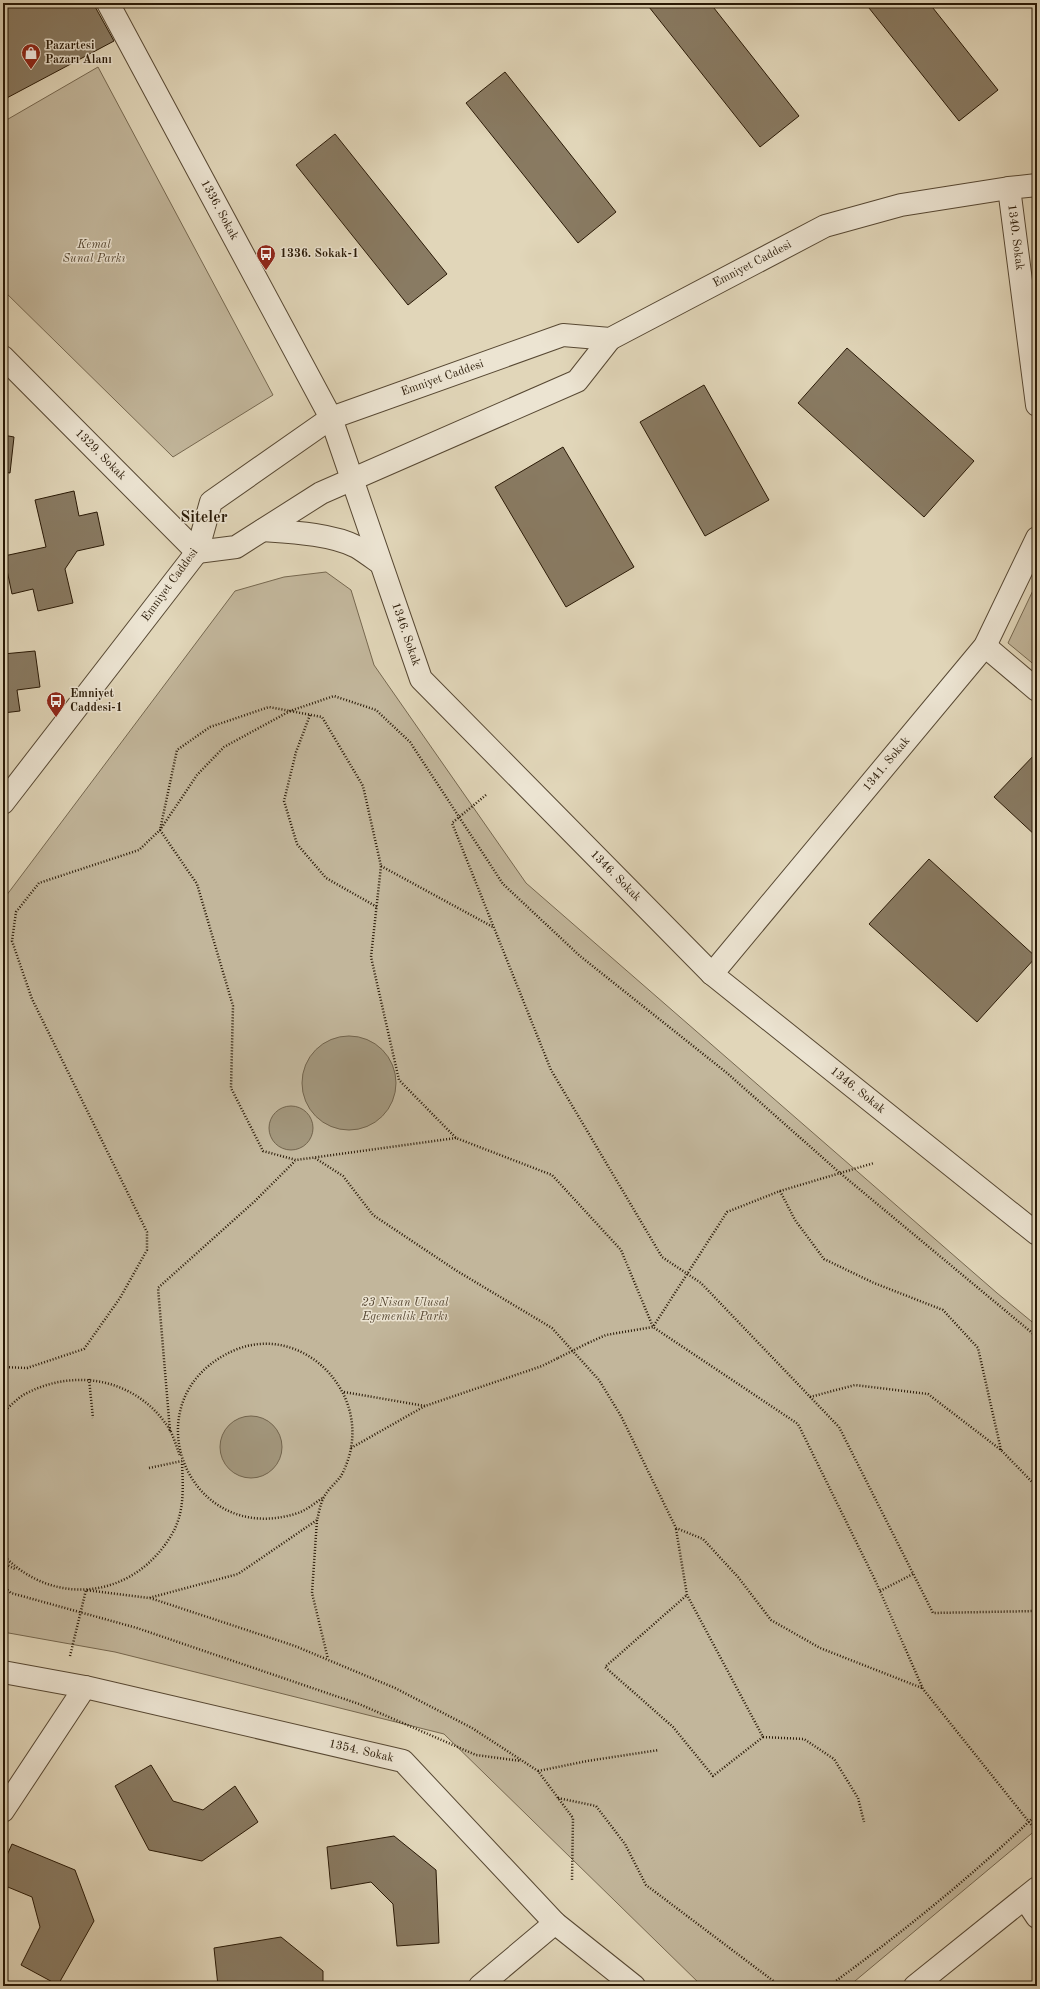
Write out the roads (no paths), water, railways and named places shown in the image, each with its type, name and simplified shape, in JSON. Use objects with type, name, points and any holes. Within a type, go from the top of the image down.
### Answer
[{"type":"street","name":"1336. Sokak","points":[[108,3],[330,418]]},
{"type":"street","name":"Emniyet Caddesi","points":[[3,803],[197,552],[211,502],[330,418],[563,335],[610,339],[826,226],[901,205],[1037,185]]},
{"type":"street","name":"1340. Sokak","points":[[1009,188],[1037,404]]},
{"type":"street","points":[[197,552],[236,548],[321,493],[577,381],[610,339]]},
{"type":"street","name":"1329. Sokak","points":[[3,357],[197,552]]},
{"type":"street","name":"1346. Sokak","points":[[330,418],[421,679],[712,974],[1037,1234]]},
{"type":"street","points":[[263,530],[295,532],[335,540],[356,547],[380,563]]},
{"type":"street","name":"1341. Sokak","points":[[712,974],[985,646],[1037,538]]},
{"type":"street","points":[[985,646],[1037,690]]},
{"type":"street","name":"1354. Sokak","points":[[3,1672],[84,1687],[403,1761],[555,1923],[634,1986]]},
{"type":"street","points":[[3,1811],[84,1687]]},
{"type":"street","points":[[915,1986],[1031,1893],[1037,1917]]},
{"type":"street","points":[[480,1986],[555,1923]]},
{"type":"place","name":"Pazartesi Pazarı Alanı","points":[[31,70]]},
{"type":"place","name":"1336. Sokak-1","points":[[266,271]]},
{"type":"place","name":"Emniyet Caddesi-1","points":[[56,718]]},
{"type":"district","name":"Siteler","points":[[204,518]]},
{"type":"park label","name":"Kemal Sunal Parkı","points":[[94,252]]},
{"type":"park label","name":"23 Nisan Ulusal Egemenlik Parkı","points":[[405,1310]]}]
